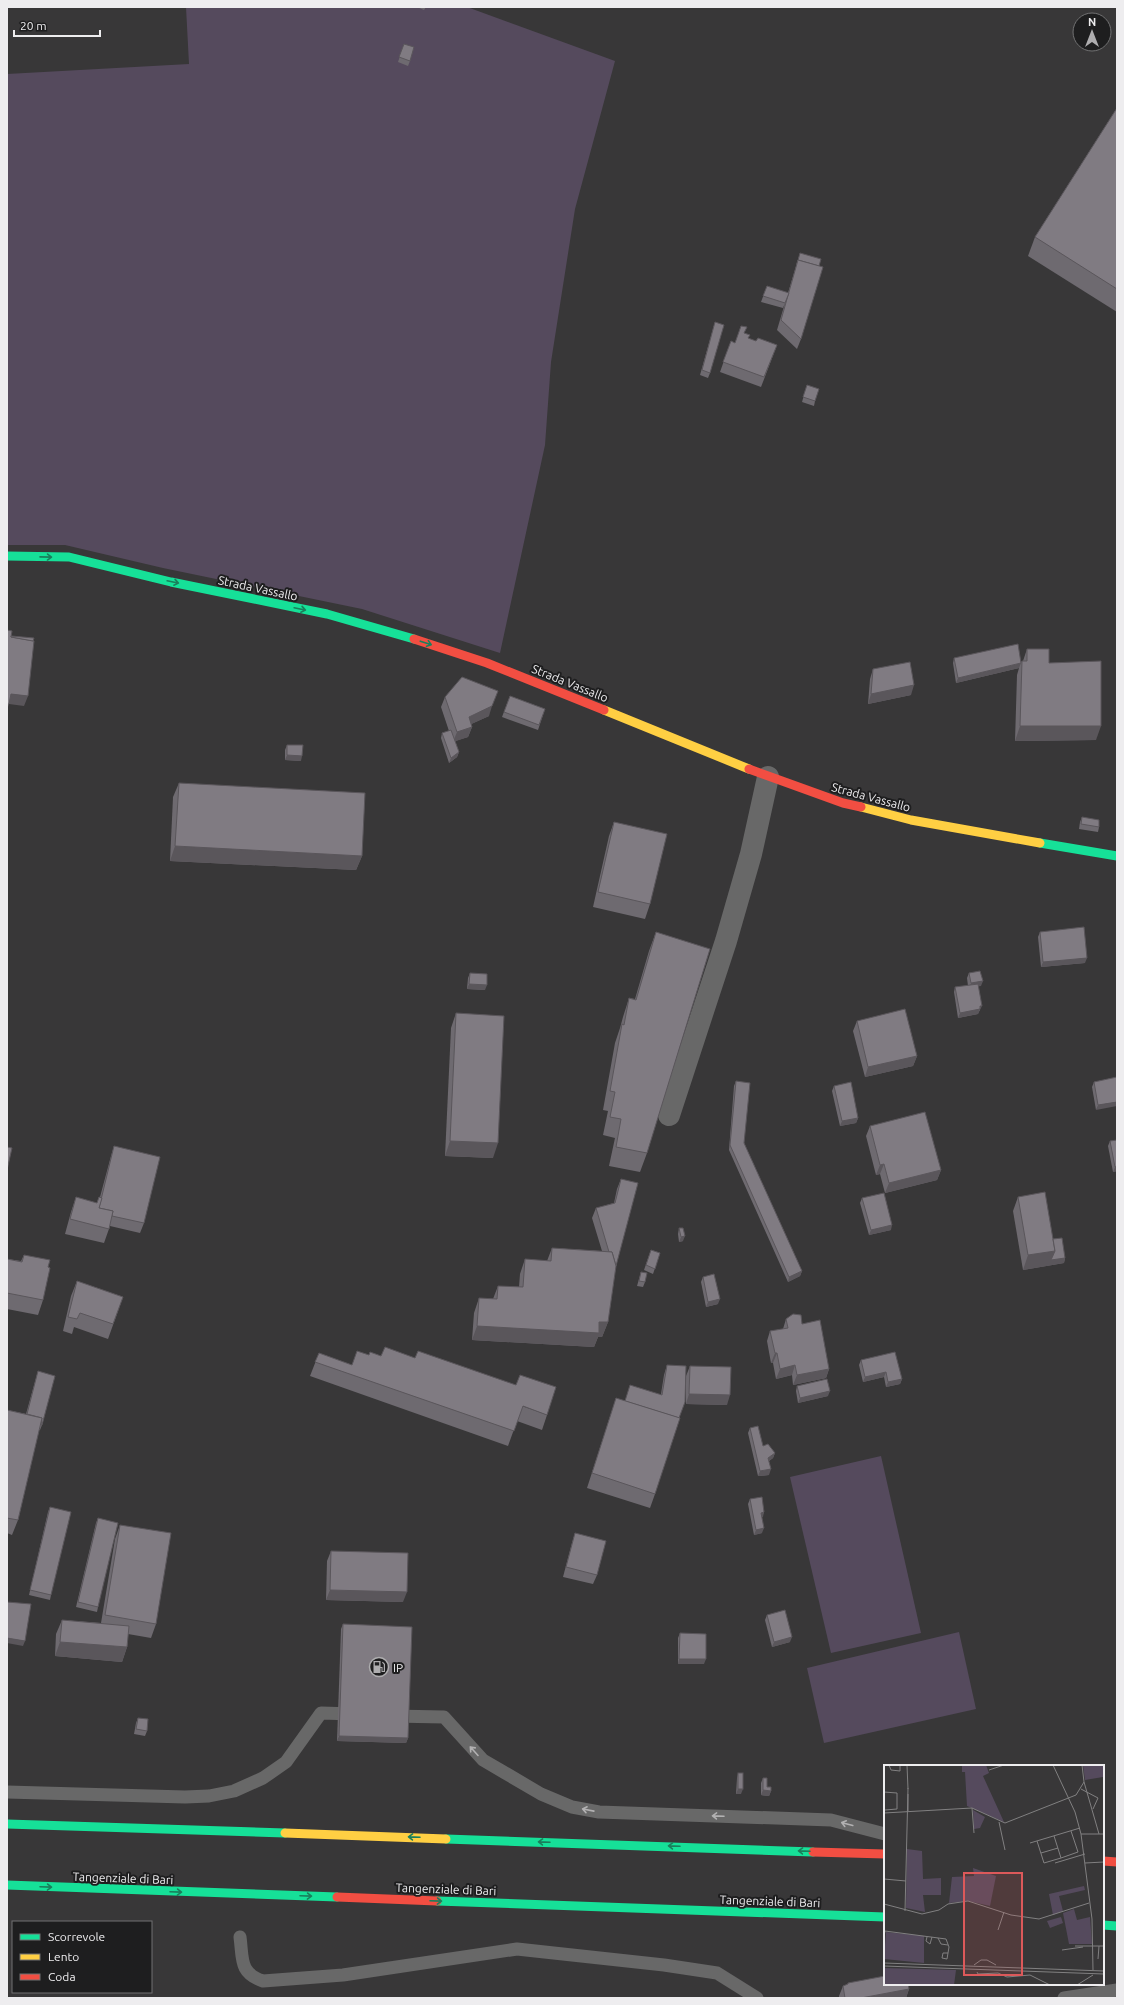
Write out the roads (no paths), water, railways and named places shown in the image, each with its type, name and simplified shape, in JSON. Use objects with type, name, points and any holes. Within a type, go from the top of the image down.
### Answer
[{"type":"main road","name":"Strada Vassallo","points":[[7,556],[69,557],[171,582],[327,614],[392,632],[487,663],[768,777],[843,803],[911,820],[1117,856]]},
{"type":"main road","points":[[7,1824],[884,1854]]},
{"type":"main road","points":[[1104,1861],[1117,1862]]},
{"type":"main road","name":"Tangenziale di Bari","points":[[7,1885],[884,1917]]},
{"type":"main road","points":[[1104,1925],[1117,1926]]},
{"type":"street","points":[[669,1115],[726,941],[751,854],[768,777]]},
{"type":"lane","points":[[7,1792],[185,1797],[209,1796],[234,1791],[263,1778],[286,1762],[321,1713],[367,1715]]},
{"type":"lane","points":[[383,1715],[444,1717],[483,1760],[541,1794],[572,1807],[599,1812],[831,1820],[884,1834]]},
{"type":"lane","points":[[240,1937],[244,1969],[251,1978],[263,1981],[343,1975],[517,1949],[664,1965],[717,1973],[757,1998]]},
{"type":"lane","points":[[1064,1998],[1117,1990]]},
{"type":"place","name":"IP","points":[[379,1667]]}]
